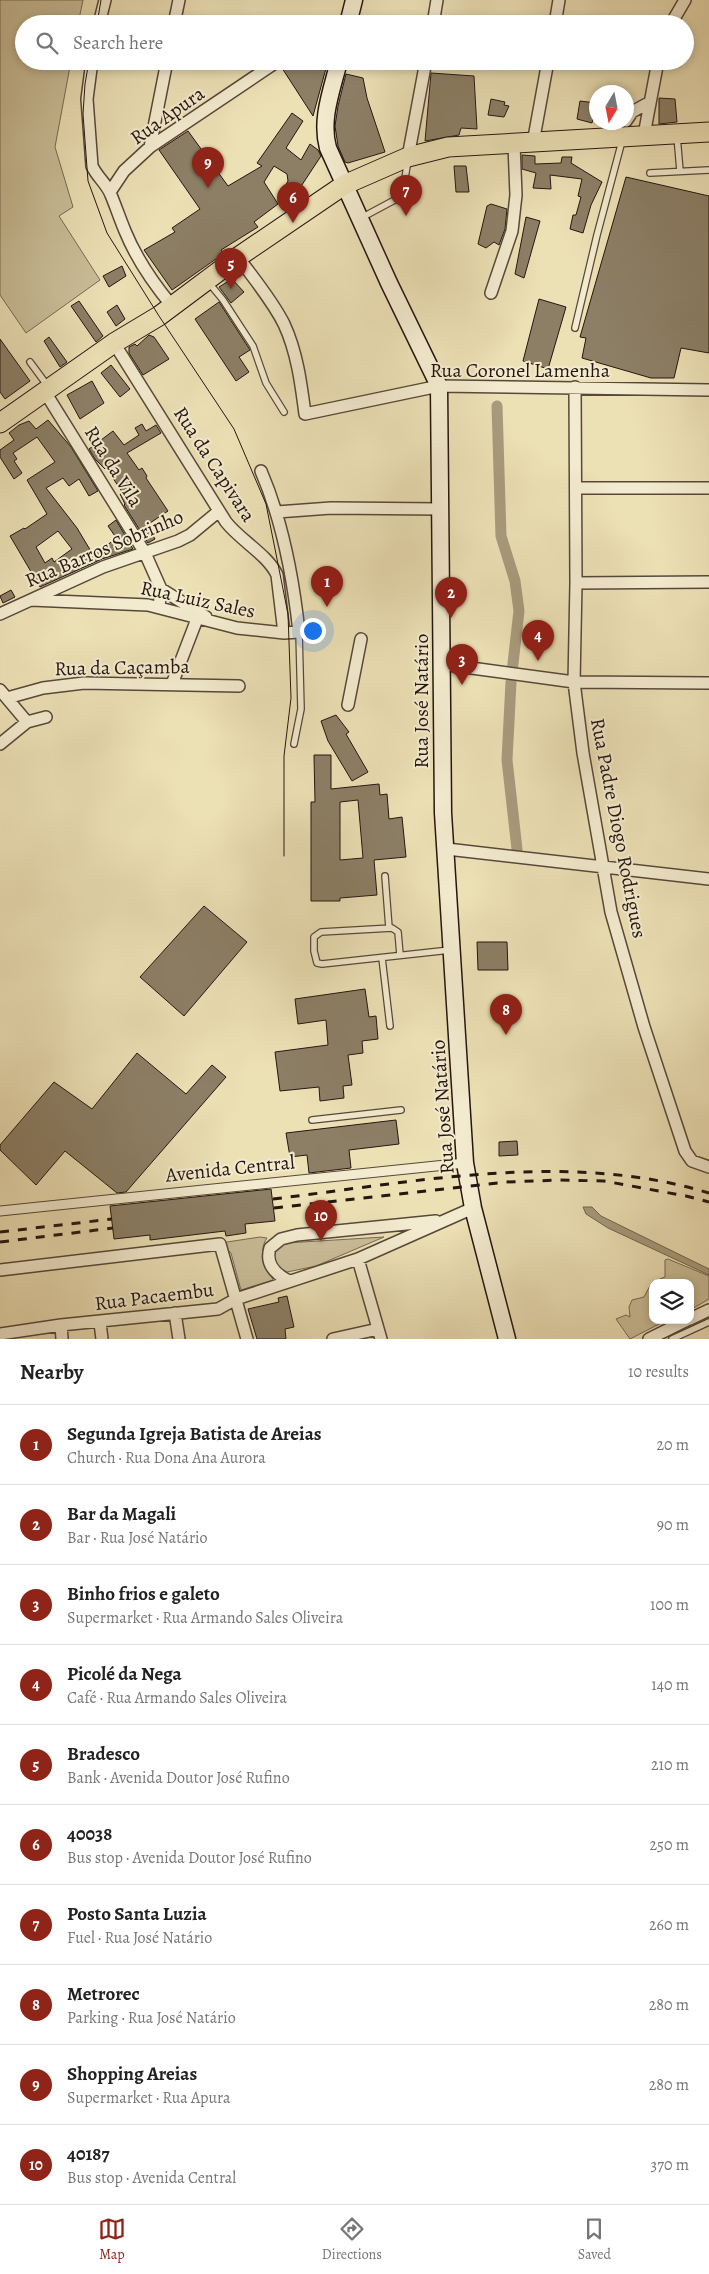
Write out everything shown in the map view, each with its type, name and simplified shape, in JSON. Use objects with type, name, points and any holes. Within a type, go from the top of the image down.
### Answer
[{"type":"main road","name":"Rua José Natário","points":[[337,70],[325,118],[324,130],[328,148],[359,219],[439,386],[442,764],[465,1163],[473,1208],[506,1339]]},
{"type":"main road","points":[[0,423],[114,343],[159,316],[238,257],[344,185],[408,157],[448,147],[524,144],[603,130]]},
{"type":"main road","points":[[633,130],[644,135],[709,132]]},
{"type":"street","points":[[102,15],[105,0]]},
{"type":"street","points":[[176,15],[179,0]]},
{"type":"street","points":[[435,15],[438,0]]},
{"type":"street","points":[[556,15],[559,0]]},
{"type":"street","points":[[676,15],[685,0]]},
{"type":"street","points":[[91,70],[87,99],[90,151],[96,174],[110,192],[125,233],[140,261],[157,288],[172,306]]},
{"type":"street","points":[[150,147],[165,70]]},
{"type":"street","name":"Rua Apura","points":[[110,192],[124,171],[150,147],[265,70]]},
{"type":"street","points":[[408,157],[424,70]]},
{"type":"street","points":[[491,293],[512,231],[516,185],[524,144],[545,70]]},
{"type":"street","points":[[644,135],[656,70]]},
{"type":"street","points":[[634,111],[650,102]]},
{"type":"street","name":"Rua Coronel Lamenha","points":[[238,257],[284,324],[291,342],[300,378],[305,414],[439,386],[709,390]]},
{"type":"street","name":"Rua da Capivara","points":[[114,343],[219,510],[241,539],[273,567],[277,575],[284,633]]},
{"type":"street","name":"Rua Padre Diogo Rodrigues","points":[[575,387],[576,583],[574,682],[611,912],[644,1027],[685,1151],[692,1161],[709,1167]]},
{"type":"street","name":"Rua da Vila","points":[[48,391],[145,553],[161,589]]},
{"type":"street","points":[[261,471],[277,512],[294,589],[299,632]]},
{"type":"street","points":[[576,488],[709,488]]},
{"type":"street","points":[[277,512],[331,508],[440,509]]},
{"type":"street","name":"Rua Barros Sobrinho","points":[[0,614],[103,567],[172,544],[190,535],[219,510]]},
{"type":"street","points":[[576,583],[709,582]]},
{"type":"street","points":[[159,607],[161,589],[216,623]]},
{"type":"street","name":"Rua Luiz Sales","points":[[31,600],[159,607],[237,628],[284,633],[299,632]]},
{"type":"street","points":[[172,684],[197,618]]},
{"type":"street","points":[[348,705],[361,639]]},
{"type":"street","points":[[442,664],[574,682],[709,683]]},
{"type":"street","name":"Rua da Caçamba","points":[[3,694],[84,683],[239,686]]},
{"type":"street","points":[[3,694],[28,722]]},
{"type":"street","points":[[0,744],[28,722],[46,717]]},
{"type":"street","points":[[447,849],[709,879]]},
{"type":"street","name":"Avenida Central","points":[[0,1211],[465,1163]]},
{"type":"street","name":"Rua Pacaembu","points":[[0,1334],[61,1325],[100,1323],[218,1309],[236,1299],[358,1259],[473,1208]]},
{"type":"street","points":[[289,1282],[275,1272],[268,1259],[270,1248],[281,1239],[315,1233],[445,1221]]},
{"type":"street","points":[[0,1270],[220,1244],[247,1339]]},
{"type":"street","points":[[333,1339],[380,1334],[358,1259]]},
{"type":"street","points":[[694,1318],[709,1310]]},
{"type":"street","points":[[175,1313],[179,1339]]},
{"type":"street","points":[[100,1323],[102,1339]]},
{"type":"street","points":[[649,1339],[681,1324]]},
{"type":"street","points":[[61,1325],[62,1339]]},
{"type":"lane","points":[[575,328],[624,130]]},
{"type":"lane","points":[[677,134],[680,171]]},
{"type":"lane","points":[[359,219],[402,196],[408,157]]},
{"type":"lane","points":[[650,172],[709,170]]},
{"type":"lane","points":[[207,280],[254,346],[266,384],[284,412]]},
{"type":"lane","points":[[30,362],[48,391]]},
{"type":"lane","points":[[294,744],[301,709],[299,632]]},
{"type":"lane","points":[[385,876],[389,928]]},
{"type":"lane","points":[[400,955],[398,932],[389,928],[321,932],[314,937],[315,958],[320,964],[453,950]]},
{"type":"lane","points":[[382,958],[390,1026]]},
{"type":"lane","points":[[312,1120],[401,1110]]},
{"type":"lane","points":[[672,1339],[709,1322]]},
{"type":"shaded area","points":[[0,0],[83,0],[80,15],[15,15],[15,70],[69,70],[55,147],[73,207],[59,216],[100,280],[26,333],[0,295]]},
{"type":"shaded area","points":[[583,1207],[592,1207],[601,1216],[709,1269],[709,1275],[608,1228],[586,1214]]},
{"type":"shaded area","points":[[260,1237],[267,1238],[264,1243],[263,1254],[273,1280],[241,1290],[231,1253],[223,1246],[227,1242]]},
{"type":"shaded area","points":[[384,1237],[316,1266],[287,1272],[276,1267],[273,1258],[277,1248],[286,1243]]},
{"type":"shaded area","points":[[668,1259],[709,1276],[709,1299],[694,1308],[694,1279],[660,1279],[665,1277],[665,1260]]},
{"type":"shaded area","points":[[649,1288],[649,1324],[659,1324],[630,1339],[616,1319],[626,1315],[630,1317],[629,1307],[632,1300],[644,1297]]},
{"type":"building","points":[[283,70],[326,70],[313,116]]},
{"type":"building","points":[[431,73],[474,76],[477,129],[461,128],[459,135],[425,141]]},
{"type":"building","points":[[346,74],[363,78],[367,98],[385,152],[348,163],[345,162],[338,146],[335,126]]},
{"type":"building","points":[[659,98],[675,99],[677,122],[659,124]]},
{"type":"building","points":[[491,99],[505,102],[504,105],[509,106],[504,117],[488,115]]},
{"type":"building","points":[[580,101],[589,102],[589,122],[577,119]]},
{"type":"building","points":[[292,113],[303,121],[286,148],[301,160],[310,144],[318,150],[321,156],[292,200],[280,195],[288,181],[287,174],[274,166],[264,182],[278,204],[254,222],[258,227],[221,250],[223,254],[172,290],[144,250],[175,232],[172,228],[200,209],[159,150],[188,131],[228,186],[262,166],[257,163]]},
{"type":"building","points":[[522,155],[535,156],[535,164],[561,163],[562,157],[572,157],[571,163],[602,182],[591,205],[583,233],[570,229],[573,215],[576,215],[581,197],[578,196],[582,179],[550,175],[551,189],[533,188],[536,173],[522,169]]},
{"type":"building","points":[[454,166],[466,166],[469,192],[456,192]]},
{"type":"building","points":[[626,177],[709,196],[709,353],[681,348],[674,378],[651,378],[582,358],[586,338],[580,337]]},
{"type":"building","points":[[491,204],[507,209],[505,229],[499,245],[494,242],[486,248],[478,244],[487,206]]},
{"type":"building","points":[[526,217],[540,221],[524,278],[515,274]]},
{"type":"building","points":[[122,266],[126,276],[109,287],[103,276]]},
{"type":"building","points":[[232,279],[244,292],[231,303],[219,287]]},
{"type":"building","points":[[539,299],[566,307],[548,369],[523,361]]},
{"type":"building","points":[[79,301],[103,336],[96,342],[71,306]]},
{"type":"building","points":[[219,302],[250,350],[239,357],[249,372],[236,381],[195,319]]},
{"type":"building","points":[[117,305],[125,319],[116,326],[107,312]]},
{"type":"building","points":[[149,335],[154,337],[169,359],[143,375],[129,353],[129,347],[135,344],[137,346]]},
{"type":"building","points":[[49,337],[67,362],[60,367],[44,341]]},
{"type":"building","points":[[0,339],[30,381],[5,399],[0,392]]},
{"type":"building","points":[[111,365],[130,389],[120,397],[101,373]]},
{"type":"building","points":[[92,381],[104,403],[80,419],[67,395]]},
{"type":"building","points":[[48,420],[71,447],[98,491],[89,496],[79,479],[69,486],[63,478],[46,488],[77,528],[92,553],[117,539],[108,526],[116,520],[133,549],[102,559],[40,587],[10,536],[25,529],[47,514],[27,480],[55,462],[37,437],[13,453],[17,459],[14,461],[22,473],[14,479],[0,457],[0,450],[14,440],[9,433],[19,425],[29,421],[36,429]],"holes":[[[58,531],[72,549],[54,562],[52,558],[45,563],[36,547]]]},
{"type":"building","points":[[142,424],[146,431],[156,425],[161,433],[127,453],[139,470],[142,468],[147,476],[146,478],[168,511],[147,525],[155,539],[148,543],[124,505],[120,494],[123,493],[106,468],[95,459],[89,449],[113,431],[124,445],[139,435],[135,428]]},
{"type":"building","points":[[11,590],[15,597],[3,603],[0,596]]},
{"type":"building","points":[[336,715],[349,732],[346,734],[368,772],[352,781],[328,741],[321,721]]},
{"type":"building","points":[[314,755],[331,755],[331,789],[379,784],[380,795],[387,794],[389,819],[402,817],[406,857],[374,860],[377,895],[340,898],[340,901],[311,901],[311,802],[315,802]],"holes":[[[358,800],[363,858],[340,860],[340,802]]]},
{"type":"building","points":[[204,906],[247,942],[184,1016],[140,977]]},
{"type":"building","points":[[477,942],[507,942],[508,970],[478,970]]},
{"type":"building","points":[[365,989],[369,1017],[376,1016],[378,1039],[362,1041],[363,1053],[348,1055],[352,1085],[343,1086],[344,1098],[320,1101],[319,1087],[280,1091],[275,1052],[328,1045],[326,1020],[298,1024],[295,999]]},
{"type":"building","points":[[137,1053],[186,1094],[212,1065],[226,1077],[126,1192],[117,1193],[65,1151],[36,1185],[0,1150],[0,1145],[54,1082],[92,1109]]},
{"type":"building","points":[[396,1120],[399,1144],[349,1150],[351,1168],[309,1173],[307,1155],[290,1157],[286,1133]]},
{"type":"building","points":[[517,1141],[518,1155],[499,1156],[499,1142]]},
{"type":"building","points":[[271,1189],[275,1221],[245,1224],[246,1233],[226,1236],[225,1231],[150,1240],[150,1235],[114,1239],[110,1206]]},
{"type":"building","points":[[287,1296],[294,1327],[285,1329],[286,1339],[257,1339],[248,1309],[279,1302],[278,1298]]},
{"type":"waterway","points":[[497,406],[501,536],[515,581],[519,611],[512,672]]},
{"type":"waterway","points":[[511,682],[507,760],[517,849]]},
{"type":"tram line","points":[[98,15],[101,0]]},
{"type":"tram line","points":[[87,70],[83,114],[88,181],[107,233],[234,429],[266,504],[288,614],[291,698],[284,756],[284,856]]},
{"type":"railway","points":[[273,1199],[437,1178],[547,1172],[602,1173],[656,1180],[709,1193]]},
{"type":"railway","points":[[274,1208],[506,1182],[560,1180],[604,1181],[709,1202]]},
{"type":"railway","points":[[0,1232],[112,1219]]},
{"type":"railway","points":[[0,1242],[113,1228]]},
{"type":"place","name":"Shopping Areias","points":[[208,188]]},
{"type":"place","name":"Posto Santa Luzia","points":[[406,216]]},
{"type":"place","name":"40038","points":[[293,223]]},
{"type":"place","name":"Bradesco","points":[[231,289]]},
{"type":"place","name":"Segunda Igreja Batista de Areias","points":[[327,607]]},
{"type":"place","name":"Bar da Magali","points":[[451,618]]},
{"type":"place","name":"Picolé da Nega","points":[[538,661]]},
{"type":"place","name":"Binho frios e galeto","points":[[462,685]]},
{"type":"place","name":"Metrorec","points":[[506,1035]]},
{"type":"place","name":"40187","points":[[321,1241]]}]
